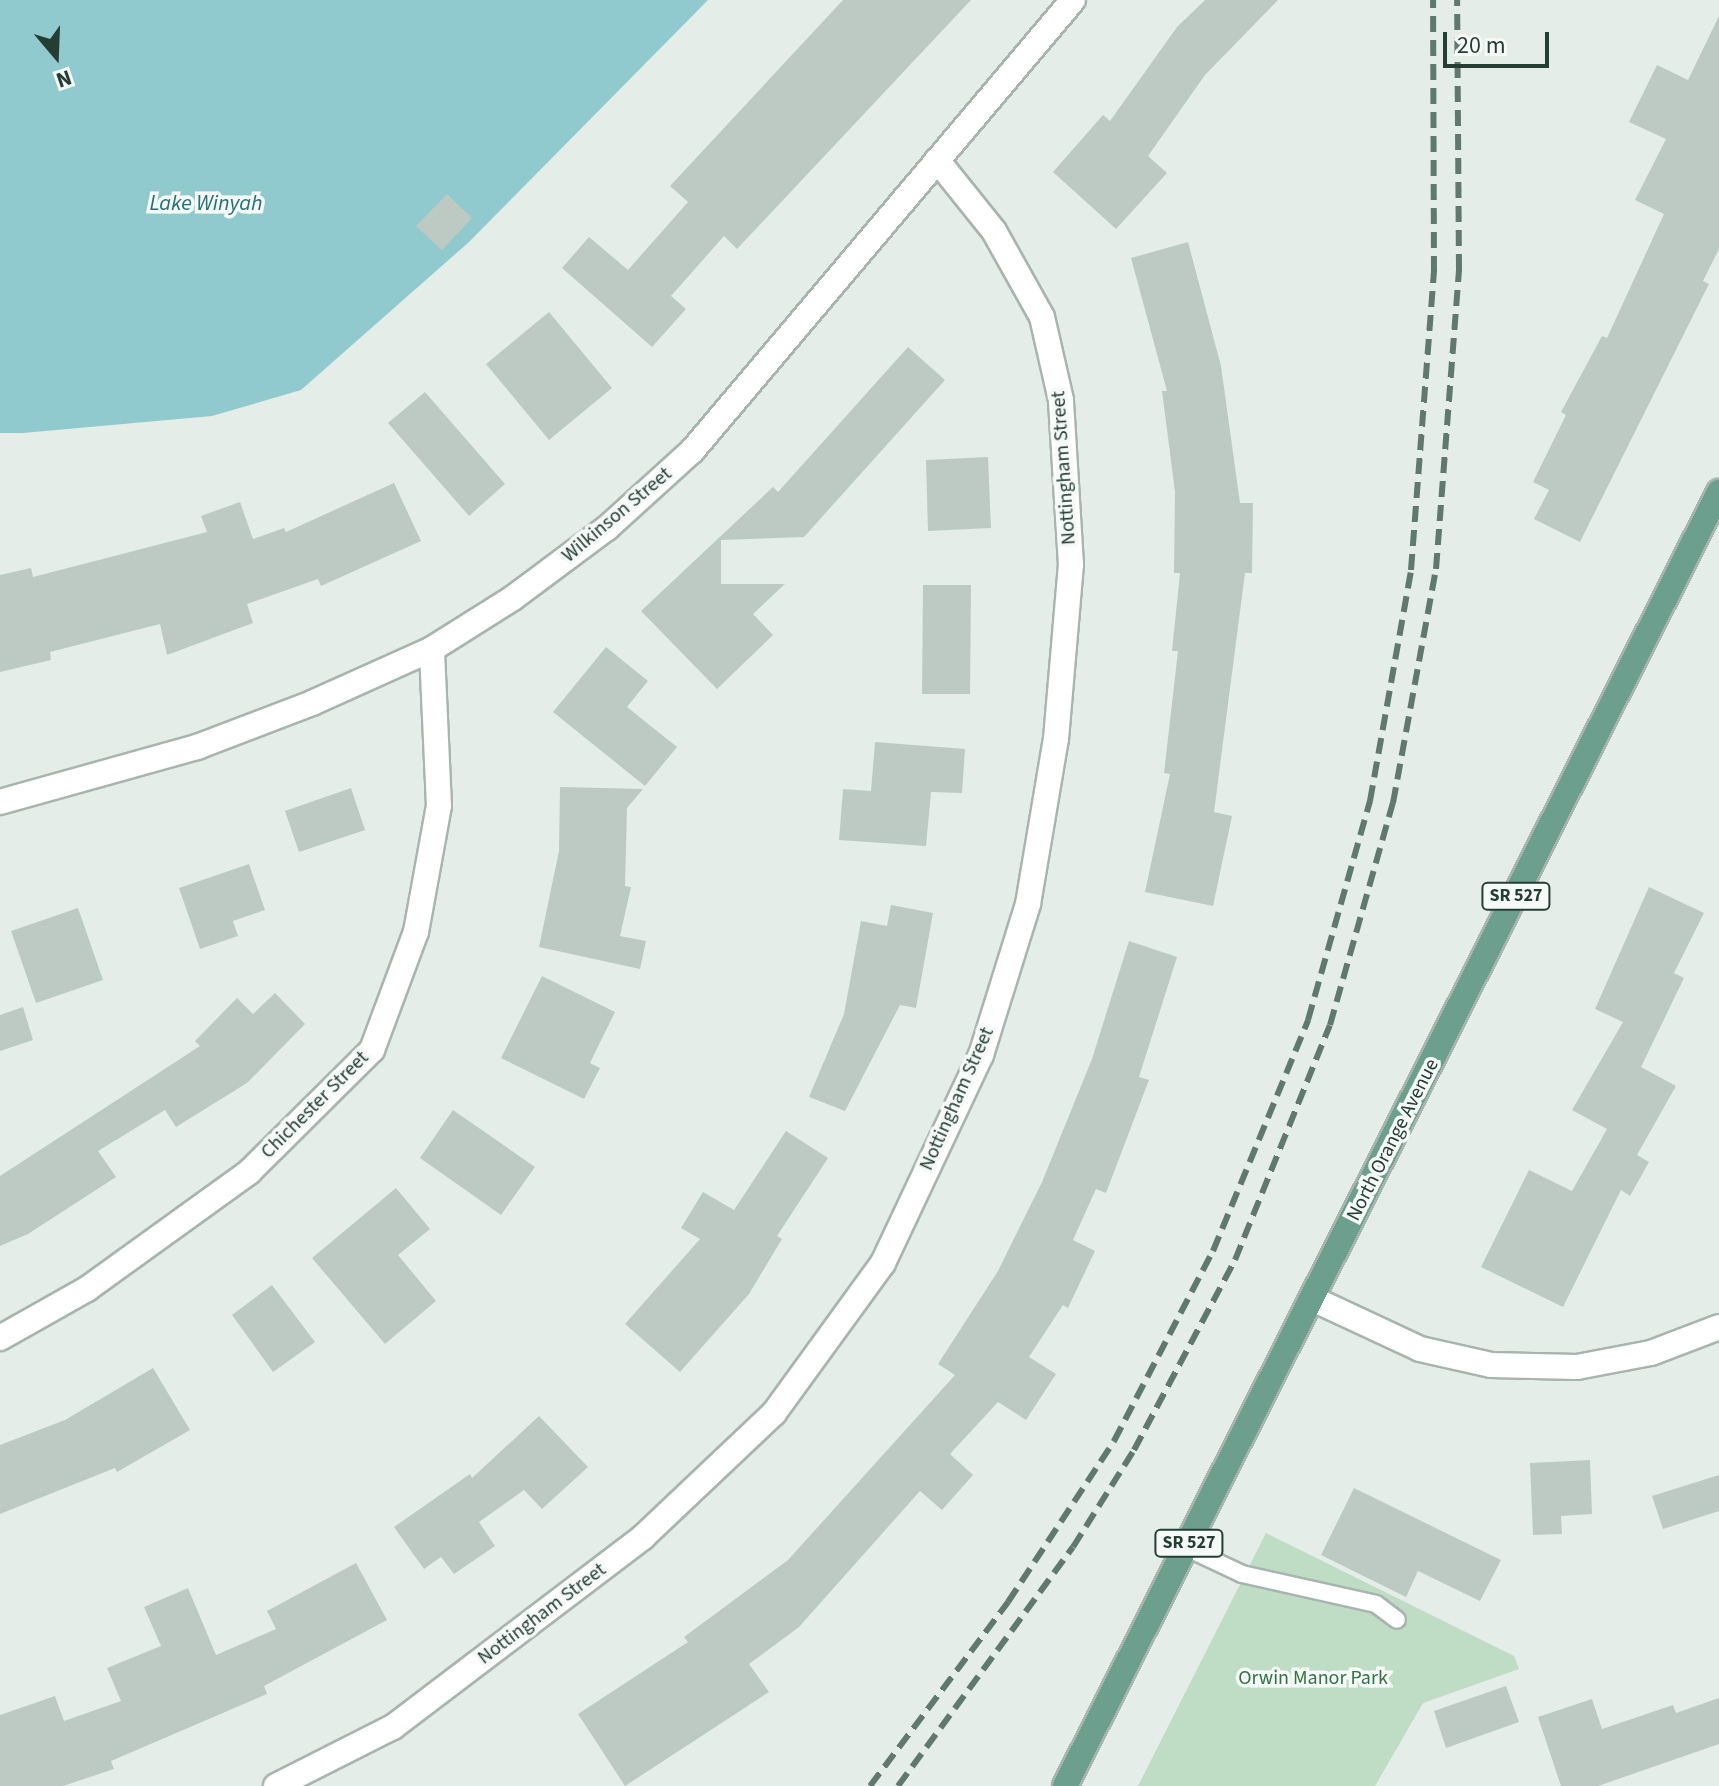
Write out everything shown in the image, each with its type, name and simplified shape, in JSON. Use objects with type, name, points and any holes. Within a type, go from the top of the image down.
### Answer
[{"type":"main road","name":"North Orange Avenue","points":[[1065,1786],[1719,492]]},
{"type":"street","name":"Wilkinson Street","points":[[0,802],[197,747],[432,649],[513,598],[607,528],[692,451],[1073,0]]},
{"type":"street","name":"Nottingham Street","points":[[276,1786],[393,1727],[643,1537],[774,1413],[883,1263],[981,1055],[1028,904],[1056,739],[1071,565],[1061,400],[1042,317],[994,231],[937,160]]},
{"type":"street","name":"Chichester Street","points":[[0,1338],[87,1289],[249,1172],[372,1050],[416,932],[439,806],[432,649]]},
{"type":"street","points":[[1313,1299],[1420,1349],[1491,1365],[1577,1367],[1651,1353],[1719,1327]]},
{"type":"lane","points":[[1187,1548],[1242,1574],[1376,1604],[1397,1620]]},
{"type":"green space","name":"Orwin Manor Park","points":[[1266,1533],[1514,1656],[1519,1669],[1423,1703],[1375,1786],[1138,1786]]},
{"type":"water","name":"Lake Winyah","points":[[0,0],[708,0],[469,242],[301,390],[212,416],[0,433]]},
{"type":"building","points":[[843,0],[971,0],[737,249],[724,236],[671,296],[686,309],[652,347],[562,268],[589,237],[628,270],[688,202],[670,186]]},
{"type":"building","points":[[1205,0],[1278,0],[1205,75],[1148,156],[1167,173],[1116,229],[1053,172],[1103,115],[1110,121],[1177,27]]},
{"type":"building","points":[[1719,16],[1719,249],[1703,281],[1709,284],[1580,542],[1534,519],[1549,490],[1533,482],[1566,415],[1561,412],[1602,336],[1607,338],[1664,214],[1635,200],[1666,139],[1629,122],[1657,65],[1688,80]]},
{"type":"building","points":[[447,194],[472,218],[442,250],[416,226]]},
{"type":"building","points":[[1188,242],[1221,366],[1240,503],[1253,503],[1252,573],[1245,573],[1214,812],[1232,816],[1213,906],[1145,892],[1170,774],[1164,773],[1178,651],[1172,651],[1180,573],[1174,573],[1175,492],[1162,391],[1167,391],[1131,258]]},
{"type":"building","points":[[549,312],[612,388],[549,440],[486,364]]},
{"type":"building","points":[[908,347],[945,380],[804,537],[721,540],[721,584],[785,584],[753,614],[773,635],[717,689],[641,611],[773,487],[778,492]]},
{"type":"building","points":[[425,392],[505,484],[469,516],[388,423]]},
{"type":"building","points":[[988,457],[991,528],[928,531],[926,460]]},
{"type":"building","points":[[394,483],[421,541],[321,586],[318,579],[247,604],[253,623],[167,655],[160,624],[50,652],[51,660],[0,672],[0,575],[31,568],[33,577],[207,532],[201,516],[240,502],[253,539],[284,528],[286,532]]},
{"type":"building","points":[[923,585],[971,585],[970,694],[922,694]]},
{"type":"building","points":[[606,647],[648,681],[627,707],[677,747],[645,786],[553,712]]},
{"type":"building","points":[[875,742],[965,749],[962,793],[931,792],[926,846],[839,840],[843,789],[871,791]]},
{"type":"building","points":[[560,787],[643,789],[627,808],[625,886],[631,887],[620,936],[646,941],[640,969],[539,947],[559,851]]},
{"type":"building","points":[[351,788],[365,830],[299,852],[285,811]]},
{"type":"building","points":[[249,864],[265,910],[233,921],[238,936],[200,949],[179,888]]},
{"type":"building","points":[[1649,887],[1704,913],[1674,973],[1684,978],[1641,1067],[1676,1086],[1637,1155],[1649,1162],[1630,1196],[1621,1190],[1563,1307],[1481,1267],[1529,1170],[1572,1191],[1607,1129],[1572,1110],[1623,1022],[1595,1009]]},
{"type":"building","points":[[891,905],[933,913],[916,1008],[900,1005],[845,1111],[809,1097],[844,1014],[861,921],[887,926]]},
{"type":"building","points":[[78,908],[103,980],[36,1003],[11,931]]},
{"type":"building","points":[[1129,941],[1177,957],[1139,1077],[1149,1080],[1106,1193],[1096,1189],[1073,1240],[1095,1251],[1068,1308],[1063,1305],[1029,1357],[1056,1374],[1026,1420],[998,1402],[950,1454],[973,1475],[942,1510],[920,1491],[799,1627],[749,1664],[769,1692],[625,1786],[578,1714],[688,1642],[684,1637],[788,1560],[955,1375],[938,1364],[998,1271],[1042,1182],[1092,1059]]},
{"type":"building","points":[[542,976],[615,1012],[590,1063],[600,1068],[584,1099],[501,1058]]},
{"type":"building","points":[[275,993],[305,1024],[247,1083],[176,1127],[165,1110],[98,1151],[116,1177],[28,1234],[0,1246],[0,1176],[200,1046],[195,1041],[237,998],[253,1014]]},
{"type":"building","points":[[23,1007],[33,1040],[0,1051],[0,1015]]},
{"type":"building","points":[[453,1110],[535,1167],[501,1215],[420,1158]]},
{"type":"building","points":[[786,1131],[828,1158],[777,1236],[782,1239],[749,1294],[680,1372],[625,1324],[700,1239],[681,1228],[703,1192],[734,1210]]},
{"type":"building","points":[[396,1188],[430,1229],[398,1255],[436,1301],[385,1344],[312,1258]]},
{"type":"building","points":[[272,1285],[315,1342],[273,1372],[232,1315]]},
{"type":"building","points":[[153,1368],[190,1430],[117,1472],[115,1468],[0,1514],[0,1445],[65,1420]]},
{"type":"building","points":[[539,1416],[588,1467],[542,1509],[524,1490],[479,1522],[495,1546],[454,1574],[441,1557],[424,1569],[394,1527],[470,1474],[472,1478]]},
{"type":"building","points":[[1590,1460],[1592,1514],[1561,1516],[1562,1534],[1533,1535],[1530,1463]]},
{"type":"building","points":[[1719,1475],[1719,1511],[1663,1529],[1652,1496]]},
{"type":"building","points":[[1354,1488],[1501,1560],[1480,1601],[1418,1571],[1406,1597],[1321,1555]]},
{"type":"building","points":[[356,1563],[387,1620],[264,1686],[267,1694],[111,1761],[114,1769],[63,1786],[0,1786],[0,1715],[55,1696],[64,1721],[121,1701],[107,1668],[161,1646],[144,1607],[188,1588],[216,1655],[276,1629],[267,1611]]},
{"type":"building","points":[[1506,1686],[1519,1722],[1446,1748],[1434,1711]]},
{"type":"building","points":[[1719,1698],[1719,1744],[1598,1786],[1561,1786],[1538,1717],[1592,1699],[1602,1729],[1673,1705],[1676,1713]]},
{"type":"railway","points":[[870,1786],[1008,1602],[1114,1441],[1213,1251],[1308,1020],[1370,801],[1411,570],[1434,272],[1433,0]]},
{"type":"railway","points":[[898,1786],[1073,1547],[1134,1450],[1235,1260],[1330,1025],[1393,803],[1436,569],[1459,270],[1457,0]]}]
